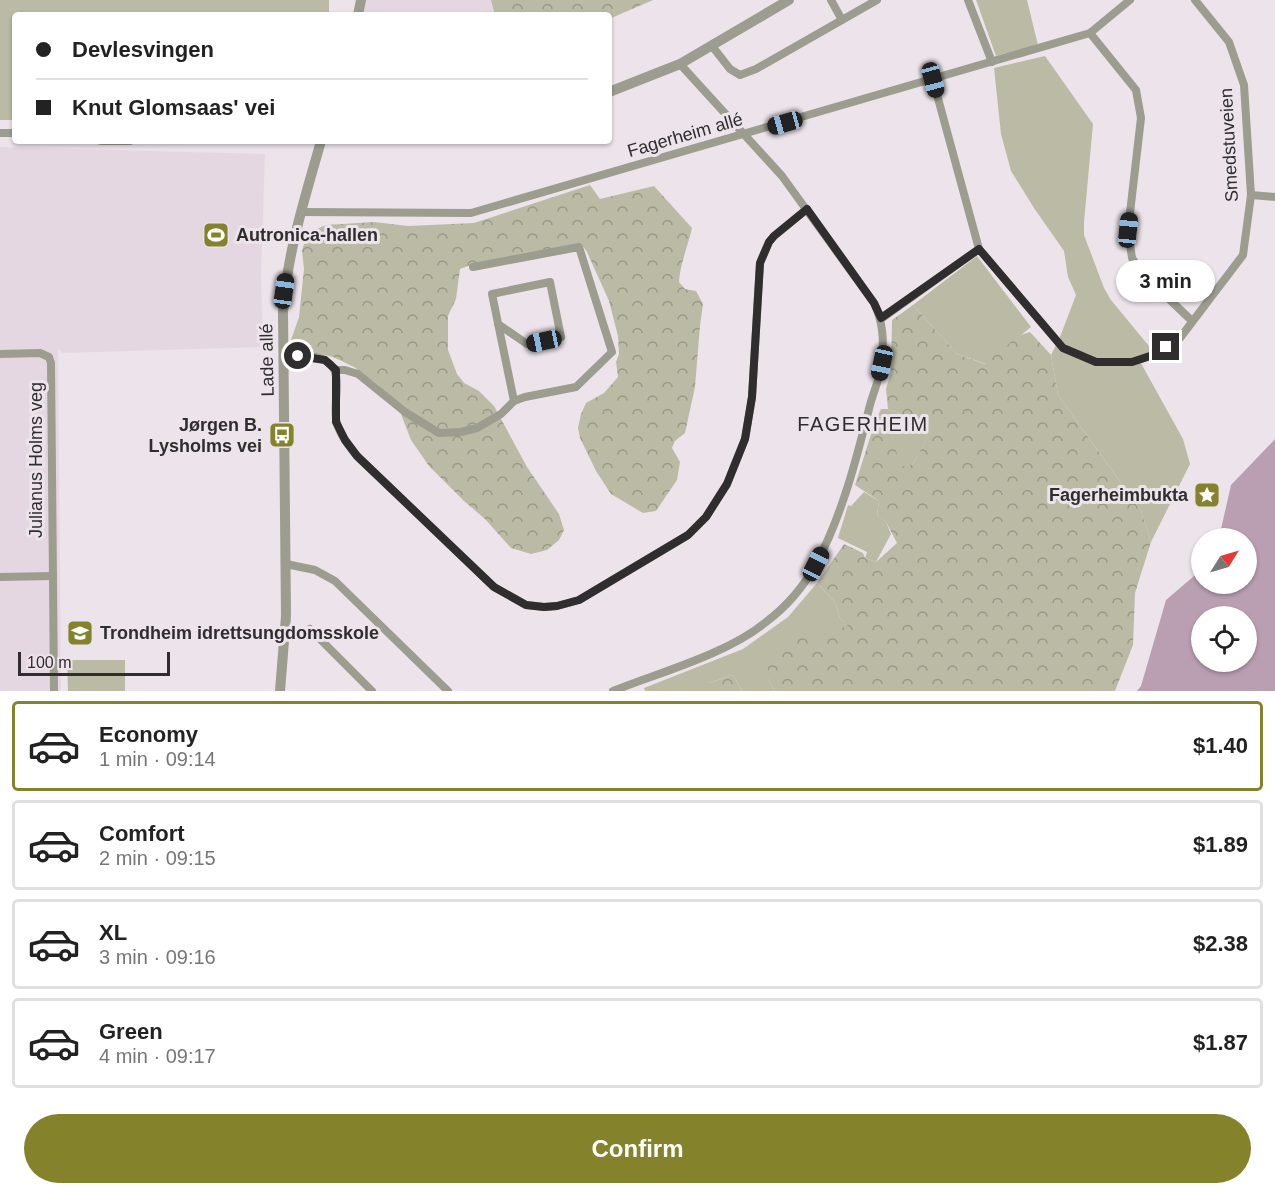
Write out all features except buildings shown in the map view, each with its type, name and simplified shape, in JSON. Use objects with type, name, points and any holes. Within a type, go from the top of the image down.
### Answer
[{"type":"street","points":[[612,91],[680,64],[789,0]]},
{"type":"street","points":[[831,0],[843,21]]},
{"type":"street","points":[[712,46],[730,69],[740,75],[756,69],[877,0]]},
{"type":"street","points":[[968,0],[992,62]]},
{"type":"street","name":"Fagerheim allé","points":[[301,212],[471,213],[746,135],[1090,33],[1130,0]]},
{"type":"street","name":"Smedstuveien","points":[[979,249],[1063,348],[1096,362],[1132,362],[1153,355],[1180,338],[1243,255],[1251,195],[1245,85],[1229,42],[1195,0]]},
{"type":"street","points":[[1090,33],[1136,90],[1141,118],[1128,230],[1132,258],[1142,273],[1192,321]]},
{"type":"street","points":[[613,691],[738,641],[777,614],[808,577],[836,521],[882,363],[881,318],[874,303],[783,176],[680,64]]},
{"type":"street","points":[[881,318],[979,249],[933,80]]},
{"type":"street","name":"Lade allé","points":[[280,691],[286,616],[284,291],[301,212],[320,144]]},
{"type":"street","points":[[1251,195],[1275,197]]},
{"type":"street","points":[[336,370],[336,422],[345,440],[357,456],[494,587],[526,605],[544,607],[568,604],[616,579],[688,535],[706,517],[727,484],[745,439],[752,397],[760,263],[774,236],[807,209]]},
{"type":"street","points":[[284,355],[325,360],[336,370],[358,374],[405,412],[439,433],[461,432],[477,428],[501,414],[514,401],[525,396],[576,387],[612,352],[579,247],[473,267]]},
{"type":"street","points":[[498,324],[527,344],[561,337],[550,282],[492,294],[498,324],[514,401]]},
{"type":"street","name":"Julianus Holms veg","points":[[0,354],[40,353],[49,357],[51,363],[54,691]]},
{"type":"street","points":[[286,564],[315,570],[335,581],[448,691]]},
{"type":"street","points":[[0,577],[53,576]]},
{"type":"street","points":[[310,629],[372,691]]},
{"type":"shaded area","points":[[361,0],[653,0],[612,18],[612,12],[359,12]]},
{"type":"shaded area","points":[[0,147],[265,154],[261,274],[263,347],[63,353],[58,349],[61,691],[0,691]]},
{"type":"shaded area","points":[[1275,439],[1275,691],[1137,691],[1141,686],[1166,600],[1191,579],[1191,594],[1257,594],[1257,528],[1221,528],[1231,485]]},
{"type":"green space","points":[[0,0],[329,0],[329,12],[12,12],[12,120],[0,120]]},
{"type":"green space","points":[[491,0],[653,0],[612,18],[612,12],[494,12]]},
{"type":"green space","points":[[976,0],[1027,0],[1038,45],[996,56]]},
{"type":"green space","points":[[1045,56],[1093,124],[1084,235],[1104,288],[1111,300],[1153,351],[1137,356],[1183,439],[1190,464],[1151,542],[1141,511],[1058,395],[1051,355],[1076,295],[1068,277],[1064,251],[1011,171],[1001,134],[994,68]]},
{"type":"green space","points":[[590,185],[600,199],[654,186],[692,228],[679,282],[685,289],[696,291],[703,304],[695,387],[685,433],[675,441],[672,448],[680,462],[677,480],[656,511],[643,513],[611,494],[596,471],[580,438],[578,428],[586,403],[604,393],[618,377],[616,362],[619,354],[618,336],[609,301],[582,245],[479,262],[460,269],[456,299],[448,316],[448,350],[457,374],[464,383],[479,391],[494,406],[527,467],[559,514],[564,530],[559,540],[547,550],[531,554],[511,548],[485,519],[429,466],[411,440],[397,404],[377,384],[354,367],[333,357],[298,349],[291,340],[299,317],[304,269],[302,251],[307,233],[326,225],[374,222],[408,226],[474,223]]},
{"type":"green space","points":[[977,256],[1031,327],[986,364],[957,354],[913,305]]},
{"type":"green space","points":[[913,305],[957,354],[985,364],[1018,336],[1030,332],[1051,355],[1058,395],[1141,511],[1151,542],[1135,593],[1133,645],[1115,691],[775,691],[768,679],[768,656],[791,634],[849,627],[840,618],[835,602],[817,583],[844,544],[863,553],[865,558],[876,562],[897,543],[886,522],[877,515],[879,501],[855,485],[874,425],[891,431],[900,467],[913,464],[935,424],[912,419],[888,409],[886,389],[891,372],[892,320]]},
{"type":"green space","points":[[881,409],[888,409],[912,419],[936,423],[913,464],[899,468],[891,431],[874,425]]},
{"type":"green space","points":[[864,492],[879,501],[877,515],[886,522],[891,534],[876,562],[865,558],[867,552],[838,538],[848,505],[851,506]]},
{"type":"green space","points":[[817,583],[835,602],[840,618],[850,627],[768,679],[775,691],[742,691],[733,675],[709,683],[709,691],[645,691],[644,688],[743,649],[788,617]]},
{"type":"green space","points":[[67,660],[125,660],[125,691],[68,691]]},
{"type":"green space","points":[[733,675],[742,691],[709,691],[709,683]]},
{"type":"place","name":"Autronica-hallen","points":[[216,235]]},
{"type":"place","name":"Jørgen B. Lysholms vei","points":[[282,435]]},
{"type":"place","name":"Fagerheimbukta","points":[[1207,495]]},
{"type":"place","name":"Trondheim idrettsungdomsskole","points":[[80,633]]},
{"type":"district","name":"FAGERHEIM","points":[[863,424]]},
{"type":"route","points":[[298,356],[325,360],[336,370],[336,422],[345,440],[357,456],[494,587],[526,605],[544,607],[579,600],[659,554],[688,535],[706,517],[727,484],[745,439],[754,381],[760,263],[774,236],[807,209],[874,303],[881,318],[979,249],[1063,348],[1096,362],[1132,362],[1153,355],[1166,347]]}]
